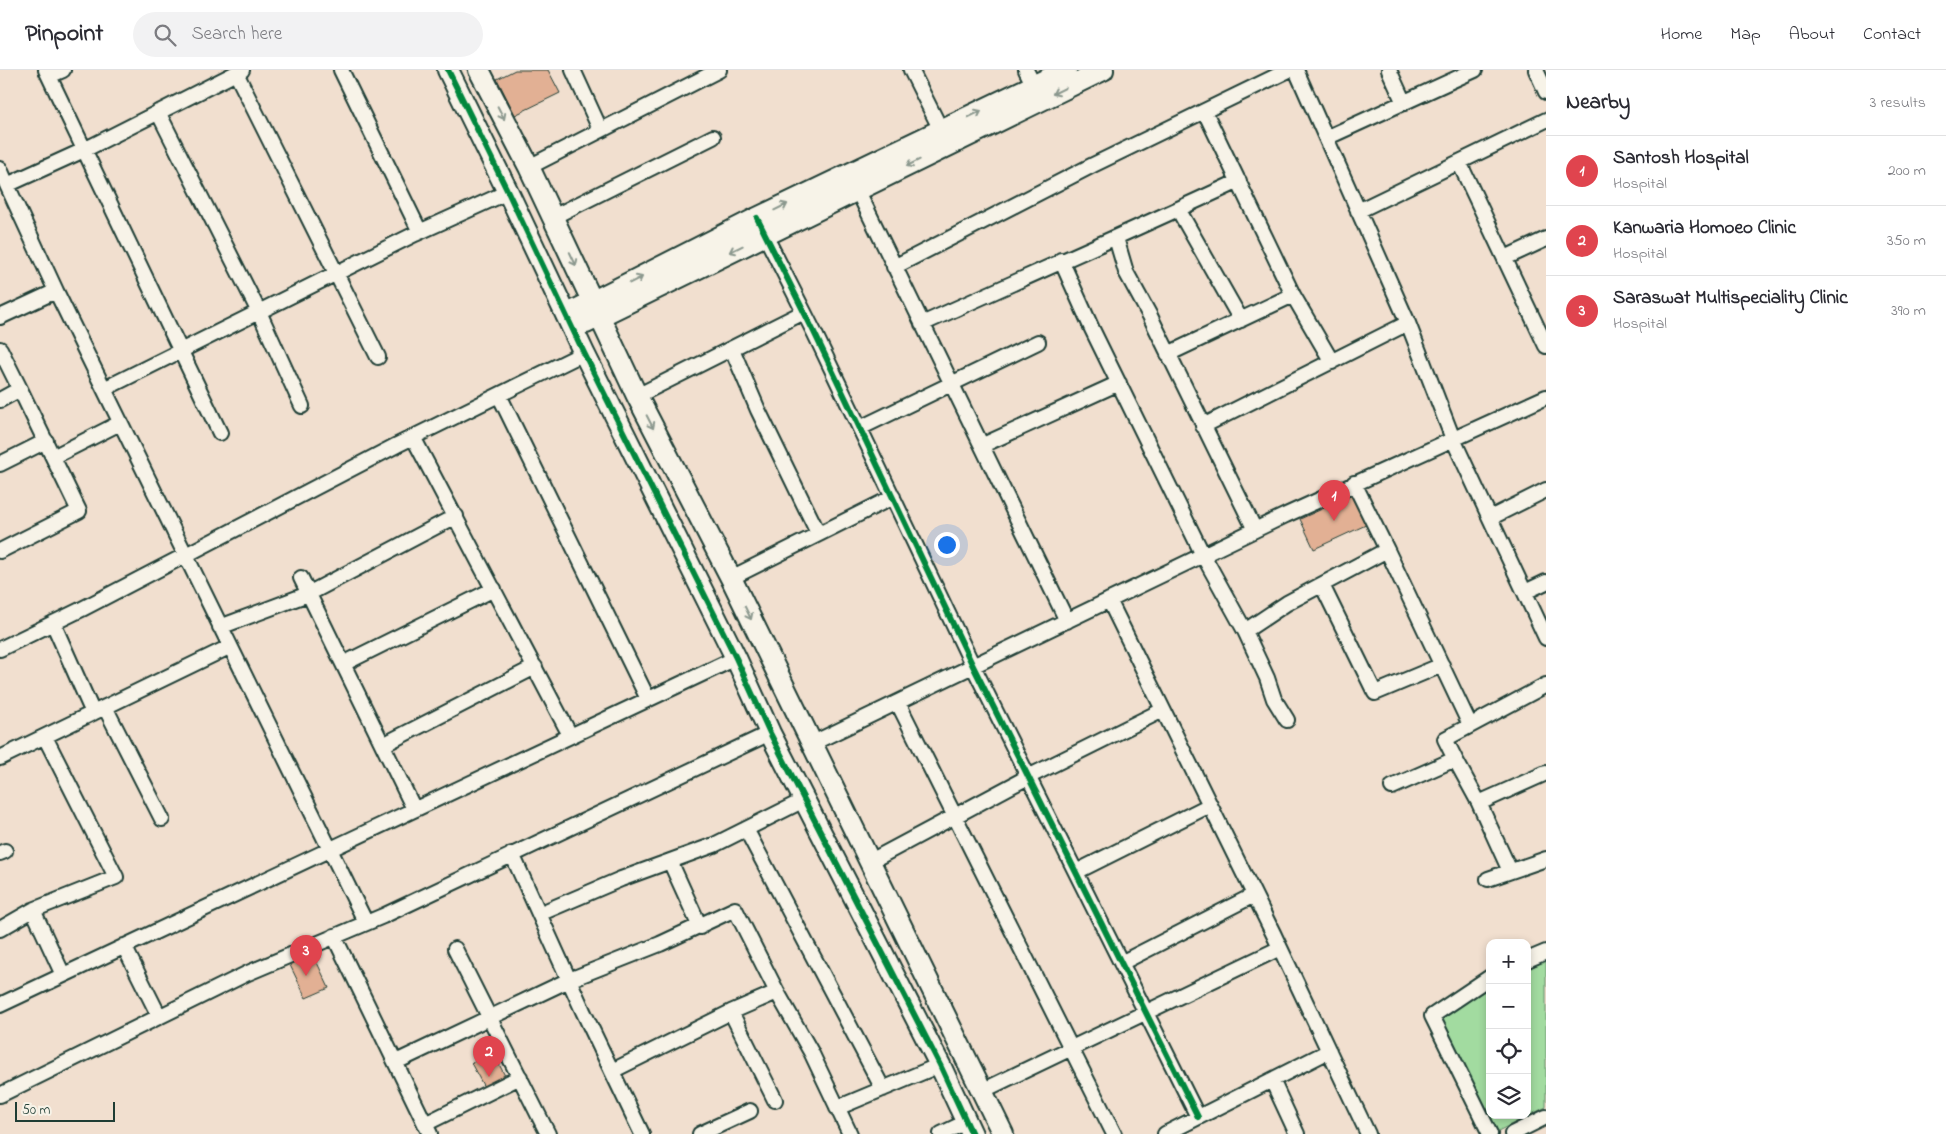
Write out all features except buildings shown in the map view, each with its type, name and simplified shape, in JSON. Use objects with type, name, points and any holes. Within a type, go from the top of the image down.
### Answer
[{"type":"street","points":[[63,70],[48,73],[220,434]]},
{"type":"street","points":[[341,70],[420,232]]},
{"type":"street","points":[[448,70],[584,353],[736,658],[770,734],[940,1065],[969,1128],[941,1134]]},
{"type":"street","points":[[573,70],[600,129]]},
{"type":"street","points":[[529,167],[600,129],[719,70]]},
{"type":"street","points":[[911,70],[941,130]]},
{"type":"street","points":[[853,182],[1030,78],[1066,70]]},
{"type":"street","points":[[569,322],[853,182],[1103,70]]},
{"type":"street","points":[[894,267],[1094,165],[1288,70]]},
{"type":"street","points":[[1296,70],[1408,324],[1453,439],[1546,638]]},
{"type":"street","points":[[1389,70],[1404,103]]},
{"type":"street","points":[[1326,138],[1475,70]]},
{"type":"street","points":[[1536,70],[1546,92]]},
{"type":"street","points":[[484,71],[637,396],[731,578],[1003,1134]]},
{"type":"street","points":[[7,185],[84,150],[239,72],[378,357]]},
{"type":"street","points":[[158,112],[259,312],[302,406]]},
{"type":"street","points":[[1205,112],[1292,295],[1332,362]]},
{"type":"street","points":[[1358,211],[1546,120]]},
{"type":"street","points":[[553,217],[713,137]]},
{"type":"street","points":[[1459,162],[1546,346]]},
{"type":"street","points":[[0,169],[120,423],[366,923]]},
{"type":"street","points":[[922,324],[1239,181]]},
{"type":"street","points":[[853,182],[1067,620]]},
{"type":"street","points":[[104,389],[420,232],[508,192]]},
{"type":"street","points":[[1178,210],[1241,320]]},
{"type":"street","points":[[761,226],[860,428],[973,666],[1198,1117]]},
{"type":"street","points":[[1116,238],[1126,272],[1255,530]]},
{"type":"street","points":[[1505,258],[1546,239]]},
{"type":"street","points":[[1061,260],[1203,555],[1245,631],[1267,678],[1274,699],[1287,720]]},
{"type":"street","points":[[0,317],[56,291]]},
{"type":"street","points":[[1168,354],[1292,295]]},
{"type":"street","points":[[637,396],[804,312]]},
{"type":"street","points":[[1203,426],[1408,324]]},
{"type":"street","points":[[860,428],[1038,342]]},
{"type":"street","points":[[0,349],[79,511],[0,551]]},
{"type":"street","points":[[732,349],[758,410],[818,533]]},
{"type":"street","points":[[0,649],[185,556],[413,437],[584,353]]},
{"type":"street","points":[[983,446],[1119,383]]},
{"type":"street","points":[[0,400],[20,390]]},
{"type":"street","points":[[499,395],[648,699]]},
{"type":"street","points":[[811,744],[1255,530],[1546,397]]},
{"type":"street","points":[[53,457],[120,423]]},
{"type":"street","points":[[413,437],[570,735]]},
{"type":"street","points":[[0,464],[46,441]]},
{"type":"street","points":[[1354,484],[1388,550],[1470,725]]},
{"type":"street","points":[[1490,518],[1546,490]]},
{"type":"street","points":[[731,578],[893,497]]},
{"type":"street","points":[[220,627],[308,594],[456,516]]},
{"type":"street","points":[[1245,631],[1286,603],[1388,550]]},
{"type":"street","points":[[301,578],[414,809]]},
{"type":"street","points":[[1525,592],[1546,582]]},
{"type":"street","points":[[1322,585],[1375,693],[1442,665]]},
{"type":"street","points":[[343,664],[494,589]]},
{"type":"street","points":[[1109,600],[1280,948],[1368,1134]]},
{"type":"street","points":[[53,623],[99,710],[162,819]]},
{"type":"street","points":[[0,758],[229,647]]},
{"type":"street","points":[[0,1004],[736,658]]},
{"type":"street","points":[[383,746],[535,667]]},
{"type":"street","points":[[1510,871],[1479,803],[1445,739],[1546,685]]},
{"type":"street","points":[[898,702],[1114,1134]]},
{"type":"street","points":[[869,862],[1028,777],[1163,710]]},
{"type":"street","points":[[0,1095],[248,973],[366,923],[770,734]]},
{"type":"street","points":[[0,929],[33,910],[116,877],[44,737]]},
{"type":"street","points":[[1392,787],[1455,759]]},
{"type":"street","points":[[1479,803],[1546,773]]},
{"type":"street","points":[[539,914],[621,879],[714,845],[804,800]]},
{"type":"street","points":[[1076,872],[1210,805]]},
{"type":"street","points":[[746,829],[882,1090]]},
{"type":"street","points":[[512,854],[642,1134]]},
{"type":"street","points":[[1488,879],[1546,858]]},
{"type":"street","points":[[670,861],[700,926]]},
{"type":"street","points":[[1121,963],[1254,895]]},
{"type":"street","points":[[396,1062],[569,980],[660,944],[735,909],[777,992],[811,1052],[837,1108],[845,1132]]},
{"type":"street","points":[[33,910],[63,975]]},
{"type":"street","points":[[334,936],[427,1129],[520,1077]]},
{"type":"street","points":[[124,946],[159,1016]]},
{"type":"street","points":[[982,1091],[1280,948]]},
{"type":"street","points":[[455,949],[548,1134]]},
{"type":"street","points":[[1531,958],[1546,952]]},
{"type":"street","points":[[1486,980],[1432,1016],[1490,1134]]},
{"type":"street","points":[[612,1071],[731,1012],[777,992]]},
{"type":"street","points":[[731,1012],[775,1100]]},
{"type":"street","points":[[1165,1134],[1329,1050]]},
{"type":"street","points":[[837,1108],[940,1065]]},
{"type":"street","points":[[1272,1080],[1297,1134]]},
{"type":"street","points":[[700,1134],[750,1111]]},
{"type":"street","points":[[1512,1134],[1546,1117]]},
{"type":"green space","points":[[1546,960],[1546,1107],[1531,1114],[1531,984],[1531,968]]},
{"type":"green space","points":[[1486,990],[1486,1119],[1522,1119],[1492,1134],[1434,1016]]},
{"type":"cycle path","points":[[448,70],[584,353],[736,658],[770,733],[940,1065],[972,1134]]},
{"type":"cycle path","points":[[757,218],[814,332],[973,666],[1198,1117]]},
{"type":"place","name":"Santosh Hospital","points":[[1334,521]]},
{"type":"place","name":"Saraswat Multispeciality Clinic","points":[[306,976]]},
{"type":"place","name":"Kanwaria Homoeo Clinic","points":[[489,1077]]}]
